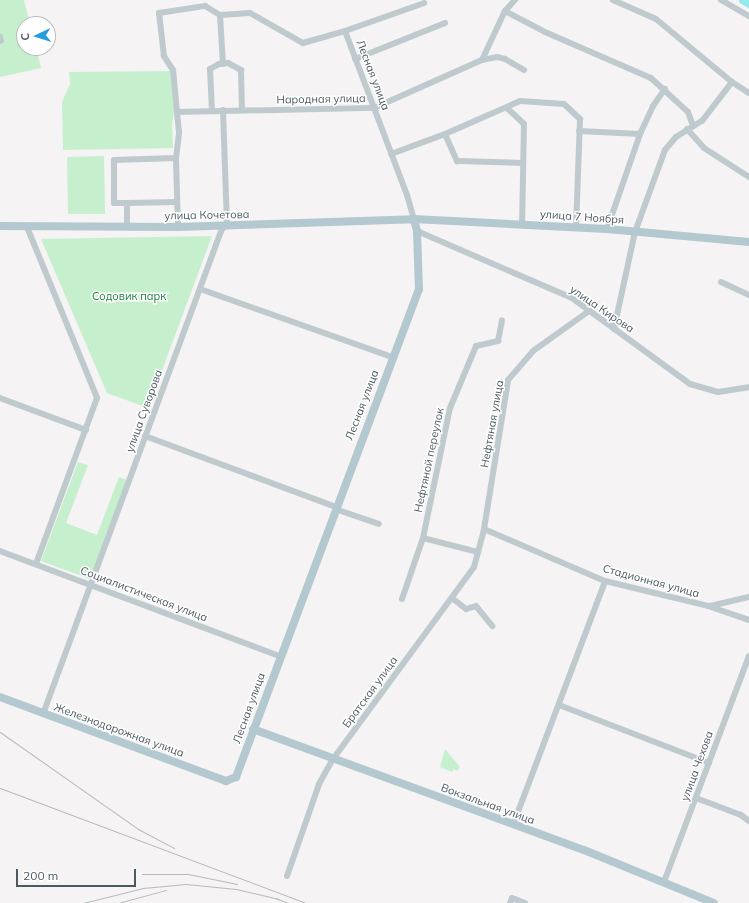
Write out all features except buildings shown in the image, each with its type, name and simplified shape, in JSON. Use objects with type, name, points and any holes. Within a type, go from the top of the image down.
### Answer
[{"type":"main road","name":"улица Кочетова","points":[[0,226],[222,227],[414,219]]},
{"type":"main road","name":"улица 7 Ноября","points":[[414,219],[607,229],[749,242]]},
{"type":"main road","name":"Лесная улица","points":[[231,780],[236,777],[392,357],[419,289],[417,231],[414,219]]},
{"type":"main road","name":"Железнодорожная улица","points":[[0,697],[226,781],[231,780]]},
{"type":"main road","name":"Вокзальная улица","points":[[253,729],[664,882],[696,899],[714,903]]},
{"type":"street","points":[[482,60],[505,11],[515,0]]},
{"type":"street","points":[[613,0],[656,19],[732,82],[749,93]]},
{"type":"street","points":[[721,0],[749,16]]},
{"type":"street","points":[[178,227],[176,158],[179,132],[173,70],[164,56],[159,13],[205,6],[220,15],[250,12],[301,43],[345,31],[424,3]]},
{"type":"street","points":[[505,11],[545,32],[651,78],[665,89],[688,112],[693,126]]},
{"type":"street","points":[[220,15],[223,64]]},
{"type":"street","points":[[355,59],[445,23]]},
{"type":"street","name":"Лесная улица","points":[[345,31],[414,219]]},
{"type":"street","name":"Народная улица","points":[[177,112],[374,108],[482,60],[497,57],[505,59],[524,70]]},
{"type":"street","points":[[212,111],[210,69],[228,63],[241,70],[242,110]]},
{"type":"street","points":[[614,329],[635,232],[665,150],[676,136],[702,121],[732,82]]},
{"type":"street","points":[[607,229],[640,134],[653,106],[665,89]]},
{"type":"street","points":[[391,154],[445,134],[520,101],[564,104],[580,119],[576,228]]},
{"type":"street","points":[[507,108],[524,124],[522,224]]},
{"type":"street","name":"улица Суворова","points":[[43,714],[222,227],[223,110]]},
{"type":"street","points":[[687,129],[704,148],[749,176]]},
{"type":"street","points":[[579,131],[640,134]]},
{"type":"street","points":[[445,134],[457,161],[523,163]]},
{"type":"street","points":[[176,158],[114,160],[114,203],[177,202]]},
{"type":"street","points":[[127,203],[127,227]]},
{"type":"street","points":[[27,227],[97,398],[36,564]]},
{"type":"street","name":"улица Кирова","points":[[417,231],[572,298],[690,384],[718,392],[749,387]]},
{"type":"street","points":[[721,282],[749,295]]},
{"type":"street","points":[[200,289],[392,357]]},
{"type":"street","name":"Нефтяная улица","points":[[484,529],[508,380],[533,350],[589,311]]},
{"type":"street","name":"Нефтяной переулок","points":[[402,599],[423,538],[450,408],[476,346],[498,342],[502,320]]},
{"type":"street","points":[[0,398],[86,430]]},
{"type":"street","points":[[145,436],[336,507],[338,510],[379,524]]},
{"type":"street","name":"Братская улица","points":[[287,876],[320,784],[333,759],[474,567],[484,529]]},
{"type":"street","name":"Стадионная улица","points":[[484,529],[605,581],[708,606],[749,620]]},
{"type":"street","points":[[423,538],[478,552]]},
{"type":"street","name":"Социалистическая улица","points":[[0,551],[280,656]]},
{"type":"street","points":[[512,825],[605,581]]},
{"type":"street","points":[[708,606],[749,597]]},
{"type":"street","points":[[452,598],[466,609],[476,606],[492,626]]},
{"type":"street","name":"улица Чехова","points":[[664,882],[749,656]]},
{"type":"street","points":[[558,705],[709,763]]},
{"type":"street","points":[[696,798],[741,815],[749,821]]},
{"type":"street","points":[[510,903],[512,898],[525,903]]},
{"type":"green space","points":[[0,0],[24,0],[28,16],[16,16],[16,56],[38,56],[41,68],[0,77]]},
{"type":"green space","points":[[170,71],[175,104],[172,125],[173,148],[63,150],[62,102],[70,84],[69,72]]},
{"type":"green space","points":[[104,156],[105,214],[68,214],[67,157]]},
{"type":"green space","name":"Содовик парк","points":[[212,236],[148,408],[107,393],[41,239]]},
{"type":"green space","points":[[78,462],[88,465],[66,523],[97,535],[119,477],[127,480],[90,579],[41,561]]},
{"type":"green space","points":[[445,749],[460,767],[457,771],[454,769],[452,772],[440,767]]},
{"type":"waterway","points":[[742,0],[749,4]]},
{"type":"railway","points":[[0,732],[138,829],[174,848]]},
{"type":"railway","points":[[0,788],[306,903]]},
{"type":"railway","points":[[142,874],[188,874],[237,884]]},
{"type":"railway","points":[[83,903],[143,888],[186,884],[236,889],[279,899]]},
{"type":"railway","points":[[118,903],[166,890]]},
{"type":"railway","points":[[275,898],[288,903]]}]
